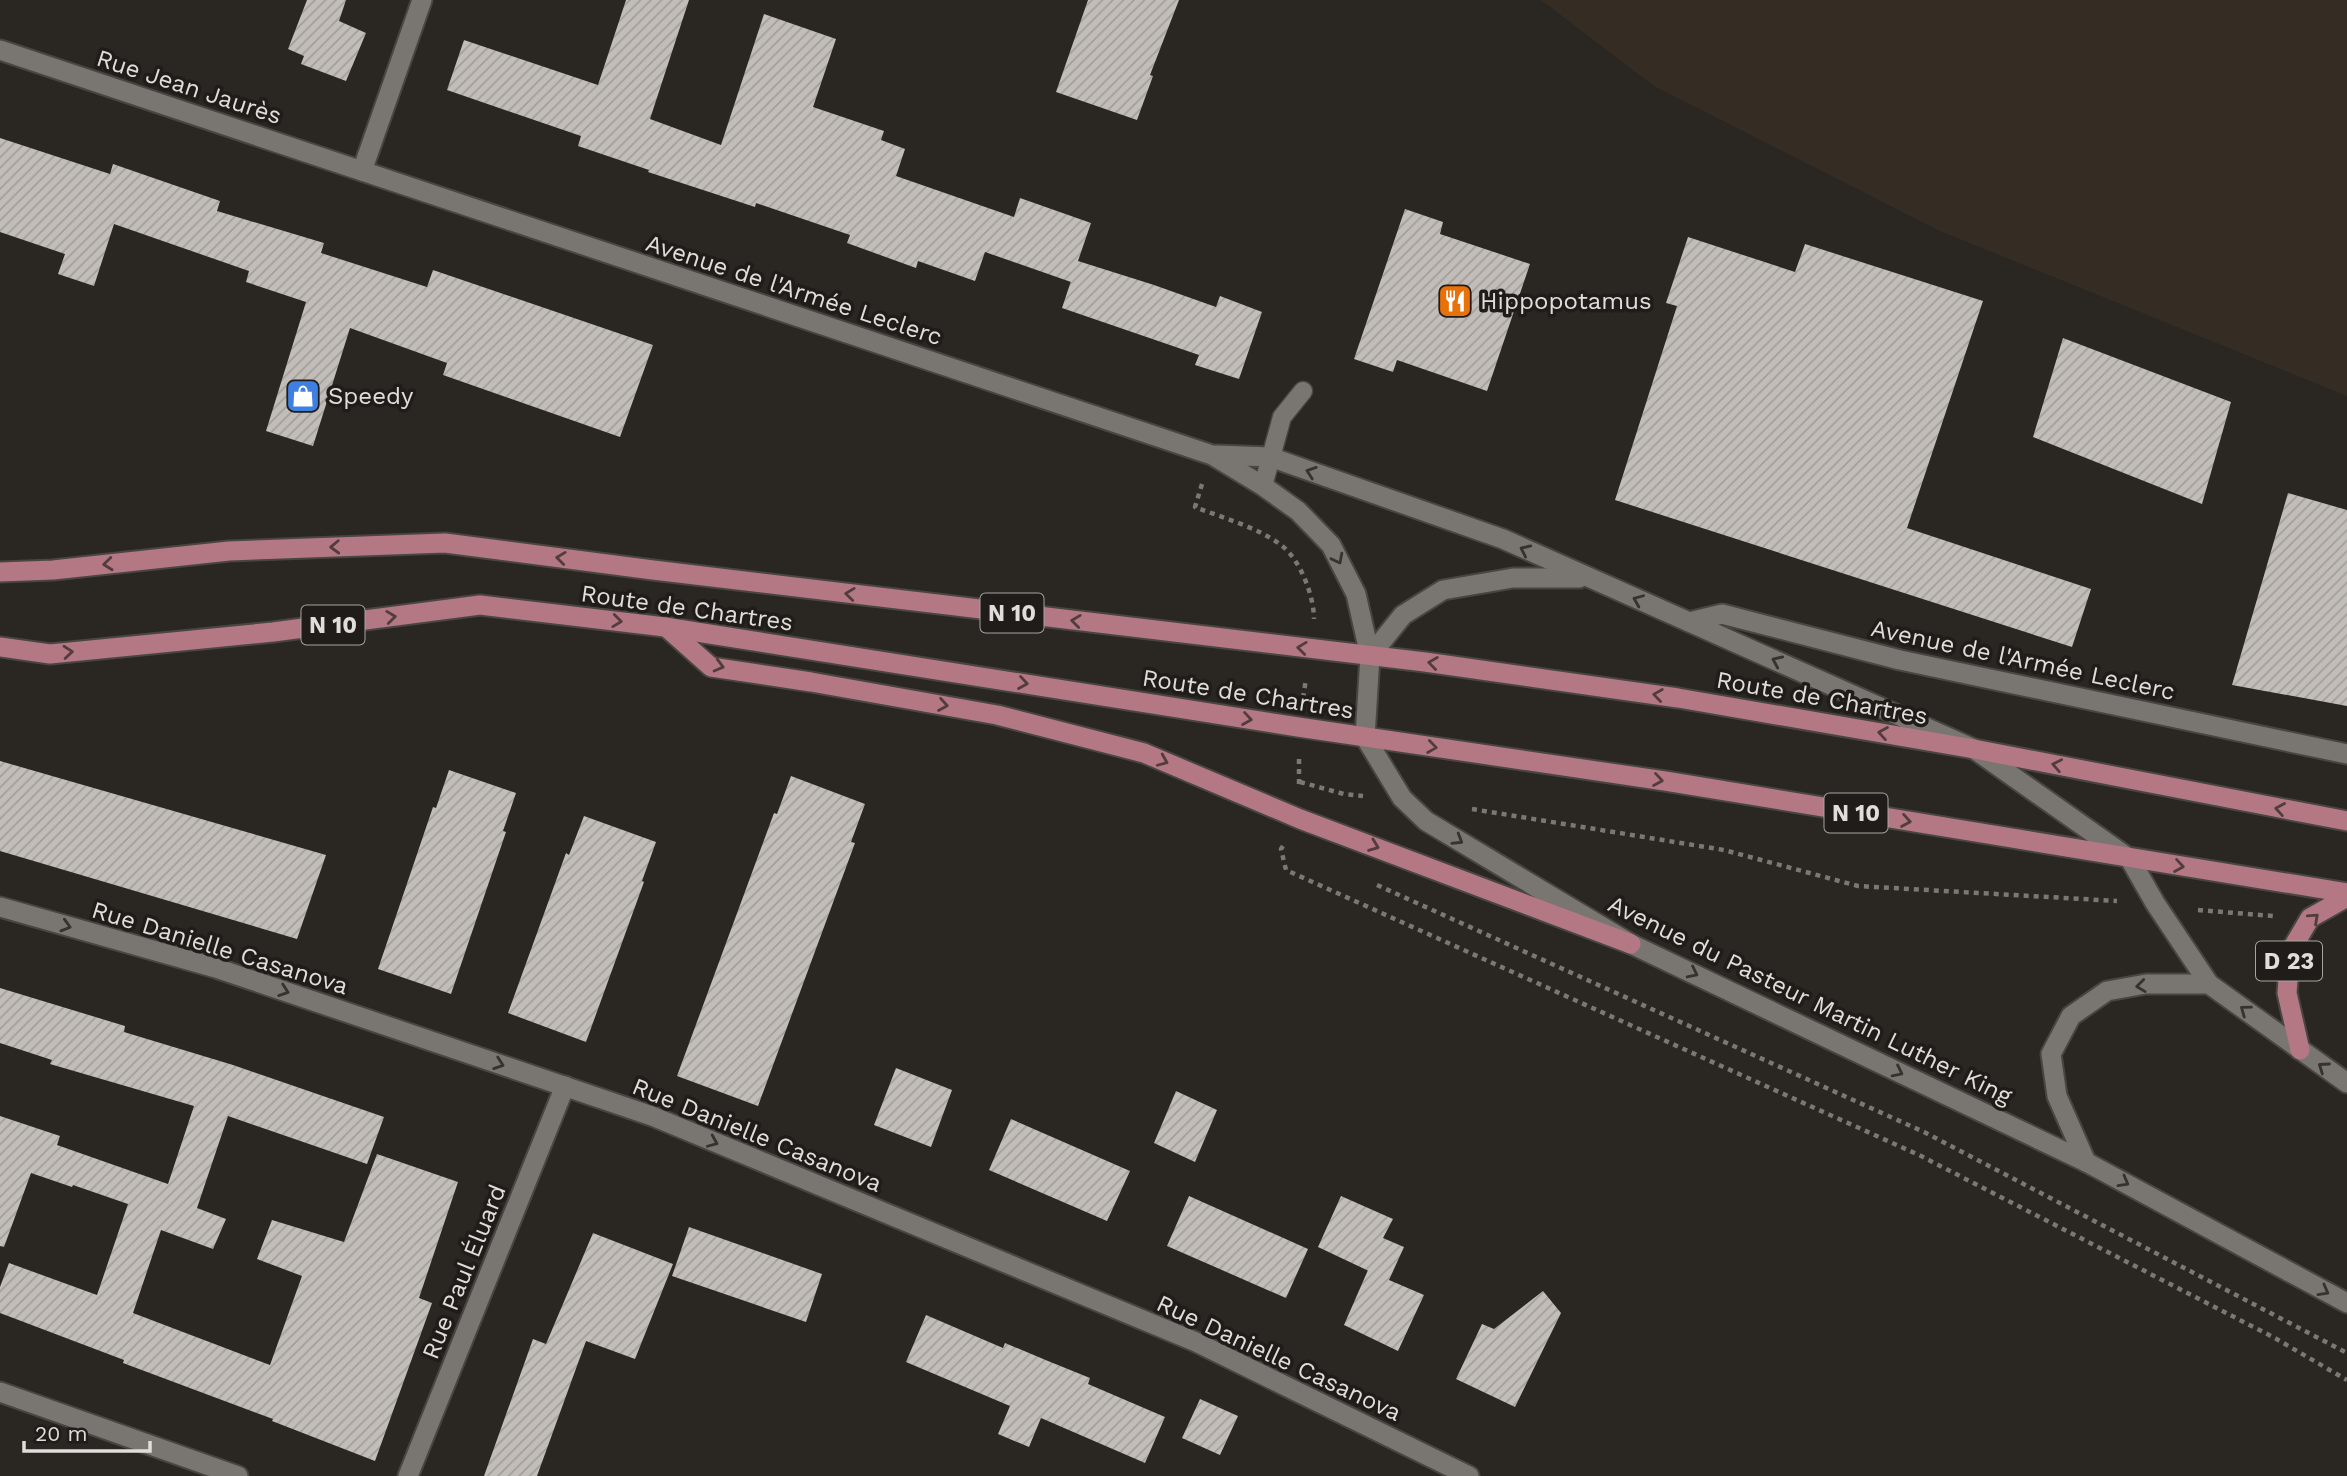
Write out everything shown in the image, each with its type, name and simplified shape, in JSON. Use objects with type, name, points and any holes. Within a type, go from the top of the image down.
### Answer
[{"type":"main road","name":"Route de Chartres","points":[[0,572],[53,570],[229,551],[445,544],[1370,656],[1678,698],[1974,749],[2347,821]]},
{"type":"main road","name":"Route de Chartres","points":[[0,647],[50,654],[273,632],[481,605],[665,627],[1298,727],[1665,781],[2347,895]]},
{"type":"main road","points":[[665,627],[711,667],[997,715],[1144,753],[1300,819],[1631,944]]},
{"type":"main road","name":"D 23","points":[[2300,1050],[2287,993],[2290,952],[2310,918],[2347,895]]},
{"type":"street","points":[[362,171],[422,0]]},
{"type":"street","name":"Rue Jean Jaurès","points":[[0,50],[362,171]]},
{"type":"street","name":"Avenue de l'Armée Leclerc","points":[[362,171],[1212,455],[1298,511],[1331,545],[1356,594],[1370,656]]},
{"type":"street","name":"Avenue de l'Armée Leclerc","points":[[1212,455],[1270,457],[1503,539],[1974,749]]},
{"type":"street","name":"Avenue de l'Armée Leclerc","points":[[1370,656],[1403,615],[1443,590],[1513,578],[1587,578]]},
{"type":"street","name":"Avenue de l'Armée Leclerc","points":[[1689,622],[1722,614],[1900,660],[2347,754]]},
{"type":"street","name":"Route de Chartres","points":[[1365,737],[1370,656]]},
{"type":"street","name":"Avenue du Pasteur Martin Luther King","points":[[1365,737],[1402,798],[1426,821],[1631,944],[2086,1162],[2347,1303]]},
{"type":"street","name":"Route de Chartres","points":[[1974,749],[2130,859]]},
{"type":"street","name":"D 23","points":[[2130,859],[2155,903],[2209,984],[2347,1083]]},
{"type":"street","name":"Rue Danielle Casanova","points":[[0,907],[216,968],[652,1116],[1196,1342],[1469,1476]]},
{"type":"street","points":[[2086,1162],[2057,1096],[2051,1054],[2071,1016],[2106,991],[2146,984],[2209,984]]},
{"type":"street","name":"Rue Paul Éluard","points":[[408,1476],[565,1086]]},
{"type":"street","points":[[0,1392],[238,1476]]},
{"type":"lane","points":[[1263,486],[1282,417],[1303,391]]},
{"type":"path","points":[[1212,455],[1195,507],[1258,532],[1283,546],[1302,573],[1311,593],[1315,616],[1298,727],[1299,781],[1344,794],[1402,798]]},
{"type":"path","points":[[1469,809],[1724,850],[1858,886],[2155,903],[2210,912],[2310,918]]},
{"type":"path","points":[[1300,819],[1281,849],[1286,870],[1919,1155],[2273,1337],[2347,1380]]},
{"type":"path","points":[[1366,880],[1924,1132],[2347,1353]]},
{"type":"shaded area","points":[[1541,0],[2347,0],[2347,396],[1940,231],[1654,86]]},
{"type":"building","points":[[307,0],[346,0],[339,21],[366,33],[346,81],[301,64],[304,56],[288,49]]},
{"type":"building","points":[[626,0],[689,0],[650,119],[721,145],[764,14],[836,39],[813,107],[884,131],[881,140],[905,149],[896,176],[1014,217],[1020,198],[1091,223],[1078,261],[1216,307],[1220,296],[1262,312],[1239,379],[1195,365],[1199,355],[1062,308],[1071,282],[985,252],[975,281],[918,261],[916,268],[847,243],[850,235],[756,203],[755,207],[648,172],[649,170],[578,146],[581,136],[447,90],[464,40],[598,85]]},
{"type":"building","points":[[1088,0],[1179,0],[1150,75],[1153,76],[1137,120],[1056,92]]},
{"type":"building","points":[[0,138],[110,174],[113,164],[220,201],[217,211],[324,243],[321,253],[427,287],[433,270],[653,345],[620,437],[443,375],[447,363],[350,328],[313,446],[266,431],[306,302],[246,282],[249,271],[114,224],[94,286],[58,274],[65,254],[0,232]]},
{"type":"building","points":[[1405,209],[1443,222],[1440,234],[1530,264],[1487,391],[1397,360],[1393,372],[1354,359]]},
{"type":"building","points":[[1688,237],[1795,272],[1805,244],[1983,301],[1907,528],[2091,589],[2072,647],[1615,500],[1677,306],[1666,303]]},
{"type":"building","points":[[2063,338],[2231,402],[2202,504],[2033,437]]},
{"type":"building","points":[[2288,493],[2347,510],[2347,706],[2232,685]]},
{"type":"building","points":[[0,761],[326,855],[297,939],[0,851]]},
{"type":"building","points":[[449,770],[516,793],[503,831],[506,832],[451,994],[378,969],[433,807],[436,808]]},
{"type":"building","points":[[791,776],[865,804],[851,842],[855,843],[758,1106],[677,1076],[774,813],[777,814]]},
{"type":"building","points":[[584,816],[656,842],[586,1042],[508,1013],[566,853],[569,855]]},
{"type":"building","points":[[0,988],[125,1026],[124,1032],[233,1065],[384,1117],[367,1164],[228,1116],[197,1208],[226,1219],[213,1249],[161,1230],[133,1313],[270,1365],[302,1276],[257,1259],[272,1220],[344,1242],[377,1154],[458,1182],[419,1298],[432,1303],[375,1461],[0,1313],[0,1287],[9,1263],[97,1295],[128,1204],[31,1173],[4,1247],[0,1246],[0,1116],[60,1136],[57,1145],[168,1184],[194,1106],[50,1064],[52,1060],[0,1043]]},
{"type":"building","points":[[896,1068],[952,1090],[931,1147],[874,1125]]},
{"type":"building","points":[[1176,1091],[1217,1110],[1195,1162],[1154,1143]]},
{"type":"building","points":[[1011,1119],[1130,1171],[1107,1221],[989,1170]]},
{"type":"building","points":[[1189,1196],[1308,1249],[1286,1298],[1167,1246]]},
{"type":"building","points":[[1341,1196],[1393,1219],[1383,1238],[1404,1247],[1389,1280],[1424,1295],[1398,1351],[1344,1325],[1368,1271],[1318,1247]]},
{"type":"building","points":[[689,1227],[822,1274],[806,1322],[672,1276]]},
{"type":"building","points":[[593,1233],[673,1264],[635,1359],[586,1341],[537,1476],[484,1476],[533,1339],[546,1344]]},
{"type":"building","points":[[1543,1291],[1561,1313],[1515,1407],[1456,1379],[1482,1324],[1494,1329]]},
{"type":"building","points":[[926,1315],[1003,1348],[1005,1343],[1090,1378],[1088,1384],[1165,1417],[1145,1463],[1041,1418],[1029,1447],[998,1434],[1010,1406],[906,1362]]},
{"type":"building","points":[[1200,1399],[1238,1416],[1220,1455],[1182,1438]]},
{"type":"place","name":"Hippopotamus","points":[[1455,301]]},
{"type":"place","name":"Speedy","points":[[303,396]]}]
